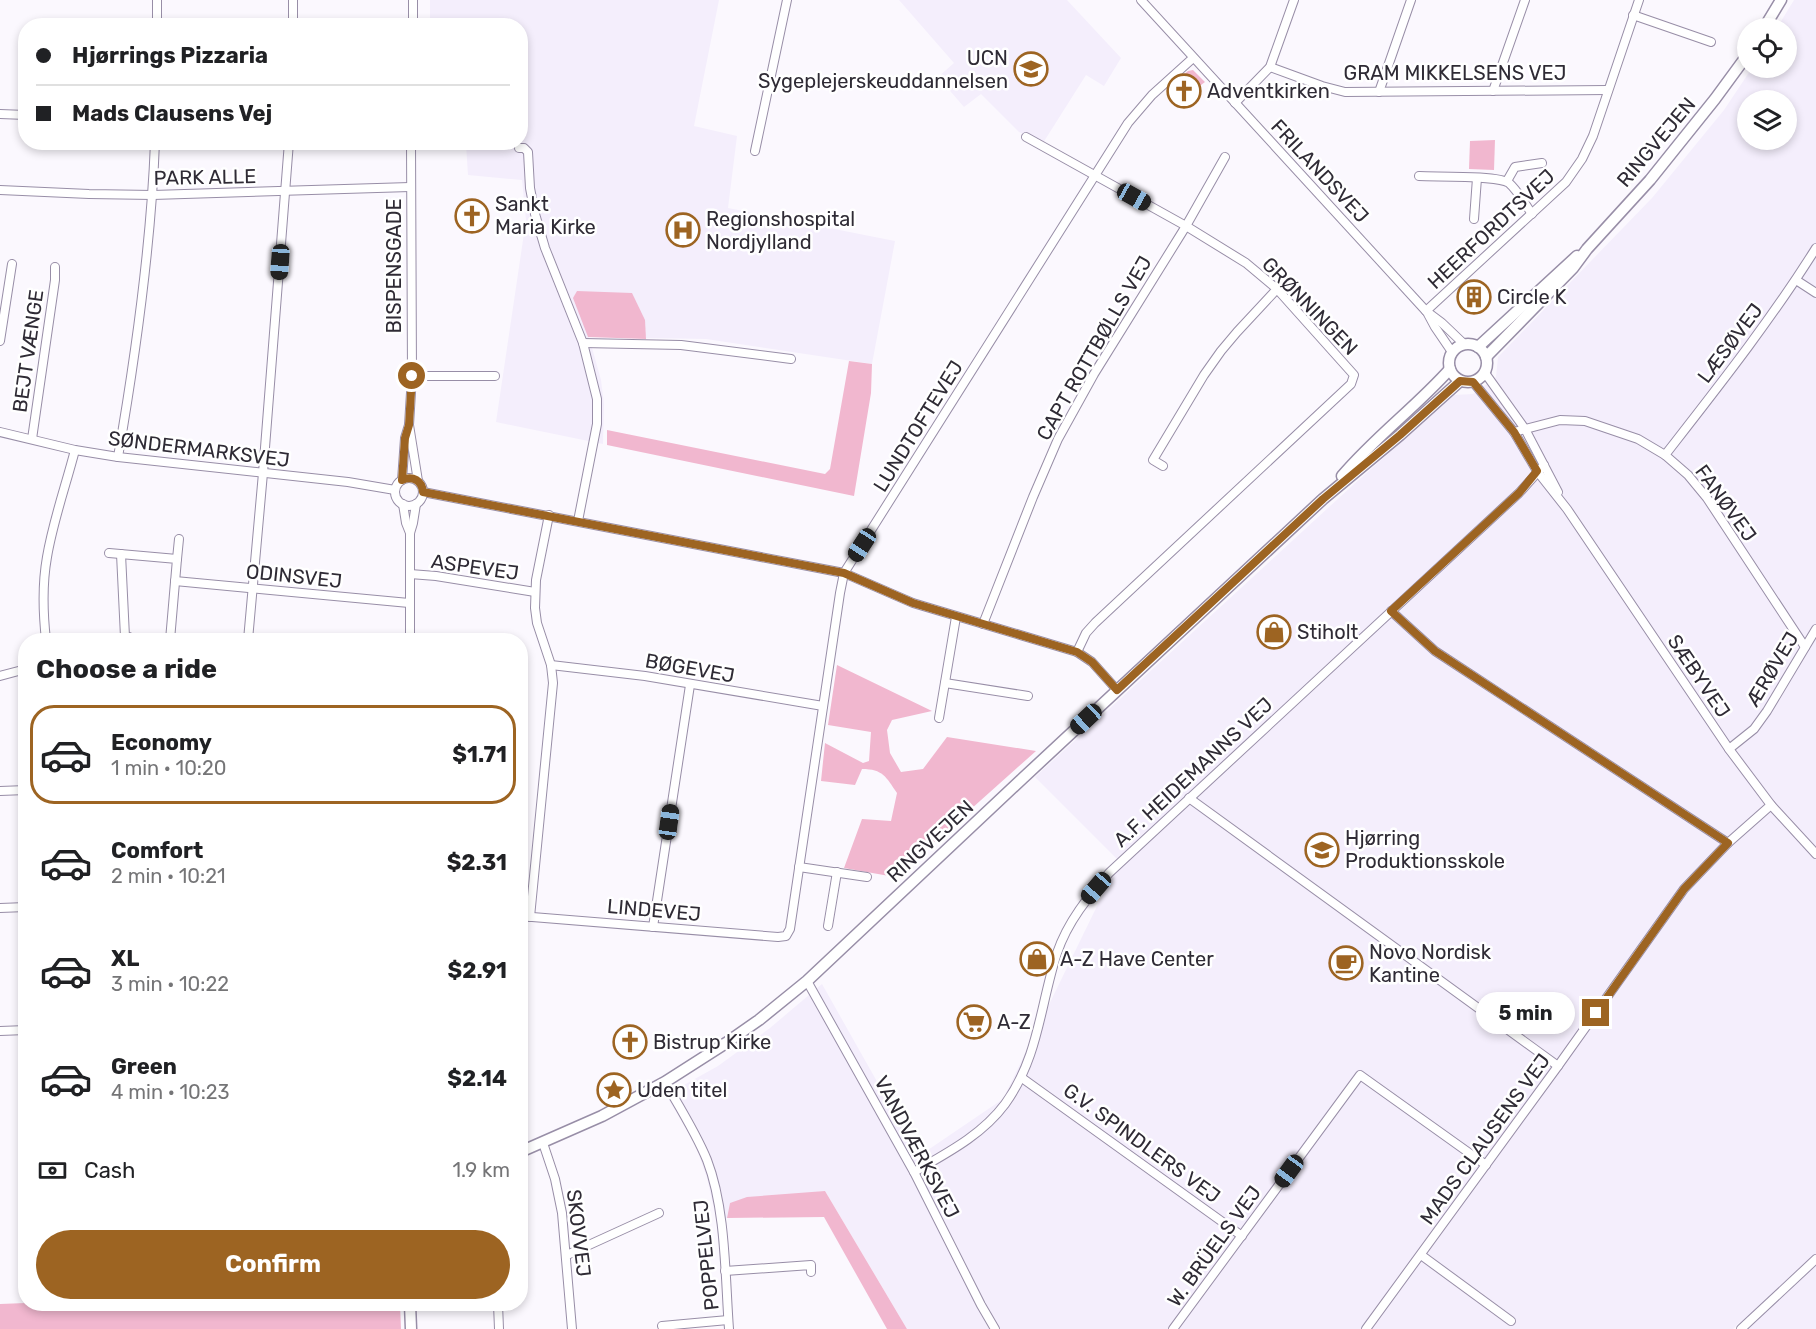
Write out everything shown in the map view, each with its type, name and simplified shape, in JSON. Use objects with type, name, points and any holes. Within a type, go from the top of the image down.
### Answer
[{"type":"main road","points":[[1770,18],[1781,0]]},
{"type":"main road","name":"RINGVEJEN","points":[[1486,357],[1573,268],[1587,249],[1650,180],[1737,69]]},
{"type":"main road","name":"RINGVEJEN","points":[[1478,346],[1587,249]]},
{"type":"main road","points":[[1464,344],[1478,346],[1486,357],[1485,373],[1473,382],[1460,381],[1452,374],[1449,357],[1452,352],[1464,344]]},
{"type":"main road","name":"RINGVEJEN","points":[[1323,499],[1360,455],[1436,385],[1450,369]]},
{"type":"main road","name":"RINGVEJEN","points":[[528,1149],[602,1116],[665,1082],[726,1044],[807,981],[1323,499],[1460,381]]},
{"type":"main road","points":[[410,1311],[411,1329]]},
{"type":"street","points":[[157,0],[157,18]]},
{"type":"street","points":[[293,0],[293,18]]},
{"type":"street","points":[[413,0],[413,18]]},
{"type":"street","points":[[755,150],[788,0]]},
{"type":"street","name":"FRILANDSVEJ","points":[[1140,0],[1426,311],[1464,344]]},
{"type":"street","points":[[1235,103],[1270,67],[1294,0]]},
{"type":"street","points":[[1379,92],[1411,0]]},
{"type":"street","points":[[1493,91],[1525,0]]},
{"type":"street","name":"HEERFORDTSVEJ","points":[[1426,311],[1566,182],[1582,159],[1593,136],[1639,0]]},
{"type":"street","points":[[1633,15],[1711,42]]},
{"type":"street","name":"LUNDTOFTEVEJ","points":[[786,936],[790,928],[800,867],[844,573],[1128,123],[1152,95],[1193,58]]},
{"type":"street","name":"GRAM MIKKELSENS VEJ","points":[[1270,67],[1345,92],[1608,90]]},
{"type":"street","points":[[0,114],[18,115]]},
{"type":"street","name":"GRØNNINGEN","points":[[1026,137],[1186,226],[1246,263],[1277,289],[1354,375],[1352,384],[1095,623],[1086,633],[1077,652]]},
{"type":"street","points":[[118,457],[133,372],[153,195],[155,150]]},
{"type":"street","points":[[249,633],[288,150]]},
{"type":"street","name":"BISPENSGADE","points":[[411,150],[412,376],[409,425],[418,481]]},
{"type":"street","points":[[526,150],[535,214],[545,248],[583,343],[597,399],[597,424],[578,521]]},
{"type":"street","name":"CAPT ROTTBØLLS VEJ","points":[[983,624],[1058,440],[1094,374],[1186,226],[1225,157]]},
{"type":"street","points":[[1507,182],[1515,167],[1542,163]]},
{"type":"street","points":[[1419,176],[1494,178],[1507,182],[1514,188],[1532,214]]},
{"type":"street","points":[[1474,219],[1477,178]]},
{"type":"street","name":"PARK ALLE","points":[[0,190],[153,195],[410,187]]},
{"type":"street","name":"LÆSØVEJ","points":[[1665,454],[1746,350],[1816,248]]},
{"type":"street","name":"BEJT VÆNGE","points":[[0,341],[12,264]]},
{"type":"street","name":"BEJT VÆNGE","points":[[32,439],[55,267]]},
{"type":"street","points":[[1796,280],[1816,293]]},
{"type":"street","points":[[1163,466],[1153,460],[1204,375],[1237,332],[1277,289]]},
{"type":"street","name":"FRILANDSVEJ","points":[[1426,311],[1452,352]]},
{"type":"street","points":[[583,343],[681,345],[791,359]]},
{"type":"street","name":"SÆBYVEJ","points":[[1485,373],[1525,429],[1540,468]]},
{"type":"street","points":[[412,376],[495,376]]},
{"type":"street","name":"SÆBYVEJ","points":[[1473,382],[1540,468],[1729,749],[1771,805],[1816,854]]},
{"type":"street","name":"FANØVEJ","points":[[1514,432],[1560,420],[1585,421],[1638,439],[1665,454],[1688,475],[1707,498],[1805,647]]},
{"type":"street","name":"BISPENSGADE","points":[[402,480],[405,438],[409,425]]},
{"type":"street","name":"SØNDERMARKSVEJ","points":[[0,432],[75,450],[118,457],[348,482],[395,490]]},
{"type":"street","points":[[45,633],[44,591],[47,557],[75,450]]},
{"type":"street","name":"A.F. HEIDEMANNS VEJ","points":[[914,1172],[960,1145],[984,1127],[1004,1105],[1022,1078],[1035,1044],[1058,952],[1071,922],[1083,903],[1109,873],[1519,493],[1540,468]]},
{"type":"street","points":[[410,478],[418,481],[423,492],[416,504],[410,506],[403,504],[396,498],[396,486],[402,480],[410,478]]},
{"type":"street","points":[[423,492],[844,573],[913,603],[1077,652],[1092,662],[1117,690]]},
{"type":"street","points":[[403,504],[410,533]]},
{"type":"street","points":[[410,633],[410,533],[416,504]]},
{"type":"street","points":[[528,891],[553,684],[551,665],[537,622],[535,592],[549,515]]},
{"type":"street","points":[[171,633],[179,539]]},
{"type":"street","points":[[108,553],[177,559]]},
{"type":"street","points":[[121,554],[125,633]]},
{"type":"street","name":"ASPEVEJ","points":[[410,574],[535,592]]},
{"type":"street","name":"ODINSVEJ","points":[[176,581],[409,603]]},
{"type":"street","points":[[1391,611],[1435,651],[1728,843]]},
{"type":"street","points":[[939,718],[956,617]]},
{"type":"street","name":"ÆRØVEJ","points":[[1729,749],[1754,729],[1764,716],[1816,628]]},
{"type":"street","name":"BØGEVEJ","points":[[551,665],[645,676],[823,706]]},
{"type":"street","points":[[0,676],[18,671]]},
{"type":"street","points":[[945,683],[1028,696]]},
{"type":"street","points":[[653,927],[690,685]]},
{"type":"street","points":[[0,791],[18,790]]},
{"type":"street","points":[[1190,798],[1558,1066]]},
{"type":"street","name":"MADS CLAUSENS VEJ","points":[[1366,1329],[1684,889],[1728,843],[1771,805]]},
{"type":"street","points":[[800,867],[867,877]]},
{"type":"street","points":[[828,926],[837,872]]},
{"type":"street","points":[[0,908],[18,907]]},
{"type":"street","name":"LINDEVEJ","points":[[528,916],[786,936]]},
{"type":"street","name":"VANDVÆRKSVEJ","points":[[807,981],[914,1172],[995,1329]]},
{"type":"street","points":[[0,1031],[18,1030]]},
{"type":"street","name":"W. BRÜELS VEJ","points":[[1173,1329],[1360,1075],[1486,1165]]},
{"type":"street","name":"G.V. SPINDLERS VEJ","points":[[1022,1078],[1242,1236]]},
{"type":"street","name":"POPPELVEJ","points":[[665,1082],[695,1135],[710,1170],[720,1210],[729,1325]]},
{"type":"street","name":"SKOVVEJ","points":[[543,1143],[555,1179],[562,1213],[572,1329]]},
{"type":"street","points":[[567,1255],[658,1213]]},
{"type":"street","points":[[1421,1255],[1511,1321]]},
{"type":"street","points":[[1741,1329],[1816,1259]]},
{"type":"street","points":[[725,1271],[811,1265],[811,1272]]},
{"type":"street","points":[[498,1311],[499,1329]]},
{"type":"street","points":[[662,1326],[729,1325]]},
{"type":"shaded area","name":"Regionshospital Nordjylland","points":[[430,0],[719,0],[694,126],[737,136],[728,208],[895,241],[872,364],[706,339],[589,337],[601,380],[604,404],[603,444],[496,422],[526,220],[522,180],[468,175],[466,150],[528,150],[528,18],[430,18]]},
{"type":"shaded area","name":"UCN Sygeplejerskeuddannelsen","points":[[899,0],[1067,0],[1121,58],[1104,86],[1086,75],[1043,143],[1019,132],[981,94],[964,107],[938,77],[954,63]]},
{"type":"shaded area","points":[[1794,0],[1816,0],[1816,1329],[1747,1329],[1740,1322],[1733,1329],[907,1329],[825,1191],[730,1203],[727,1218],[716,1218],[707,1178],[695,1144],[666,1095],[718,1066],[770,1028],[822,984],[919,1156],[1003,1099],[1119,861],[1035,777],[1454,395],[1473,394],[1496,377],[1498,357],[1652,198],[1724,110],[1737,90],[1737,150],[1797,150],[1797,90],[1737,90],[1745,78],[1797,78],[1797,18],[1783,18]]},
{"type":"shaded area","points":[[1193,70],[1205,82],[1197,88],[1189,80],[1182,86],[1177,80],[1188,71]]},
{"type":"shaded area","points":[[1495,140],[1494,170],[1469,169],[1470,141]]},
{"type":"shaded area","points":[[577,291],[632,293],[645,320],[646,339],[588,337],[573,298]]},
{"type":"shaded area","points":[[849,361],[872,364],[871,393],[854,496],[607,445],[607,430],[825,474],[830,469]]},
{"type":"shaded area","points":[[837,665],[932,711],[892,720],[887,730],[890,753],[901,772],[923,769],[947,737],[1036,751],[895,877],[844,868],[862,819],[891,821],[897,793],[883,775],[869,769],[862,769],[855,785],[821,781],[825,743],[863,763],[869,761],[871,732],[828,725]]},
{"type":"shaded area","points":[[825,1191],[907,1329],[887,1329],[824,1217],[727,1218],[730,1203],[747,1197]]},
{"type":"shaded area","points":[[18,1303],[18,1311],[400,1311],[401,1329],[0,1329],[0,1304]]},
{"type":"place","name":"UCN Sygeplejerskeuddannelsen","points":[[1031,69]]},
{"type":"place","name":"Adventkirken","points":[[1184,91]]},
{"type":"place","name":"Sankt Maria Kirke","points":[[472,216]]},
{"type":"place","name":"Regionshospital Nordjylland","points":[[683,230]]},
{"type":"place","name":"Circle K","points":[[1474,297]]},
{"type":"place","name":"Stiholt","points":[[1274,632]]},
{"type":"place","name":"Hjørring Produktionsskole","points":[[1322,850]]},
{"type":"place","name":"A-Z Have Center","points":[[1037,959]]},
{"type":"place","name":"Novo Nordisk Kantine","points":[[1346,963]]},
{"type":"place","name":"A-Z","points":[[974,1022]]},
{"type":"place","name":"Bistrup Kirke","points":[[630,1042]]},
{"type":"place","name":"Uden titel","points":[[614,1090]]},
{"type":"route","points":[[412,376],[402,480],[410,478],[418,481],[423,492],[844,573],[913,603],[1077,652],[1092,662],[1117,690],[1323,499],[1460,381],[1473,382],[1514,432],[1537,471],[1519,493],[1391,611],[1435,651],[1728,843],[1684,889],[1596,1013]]}]
